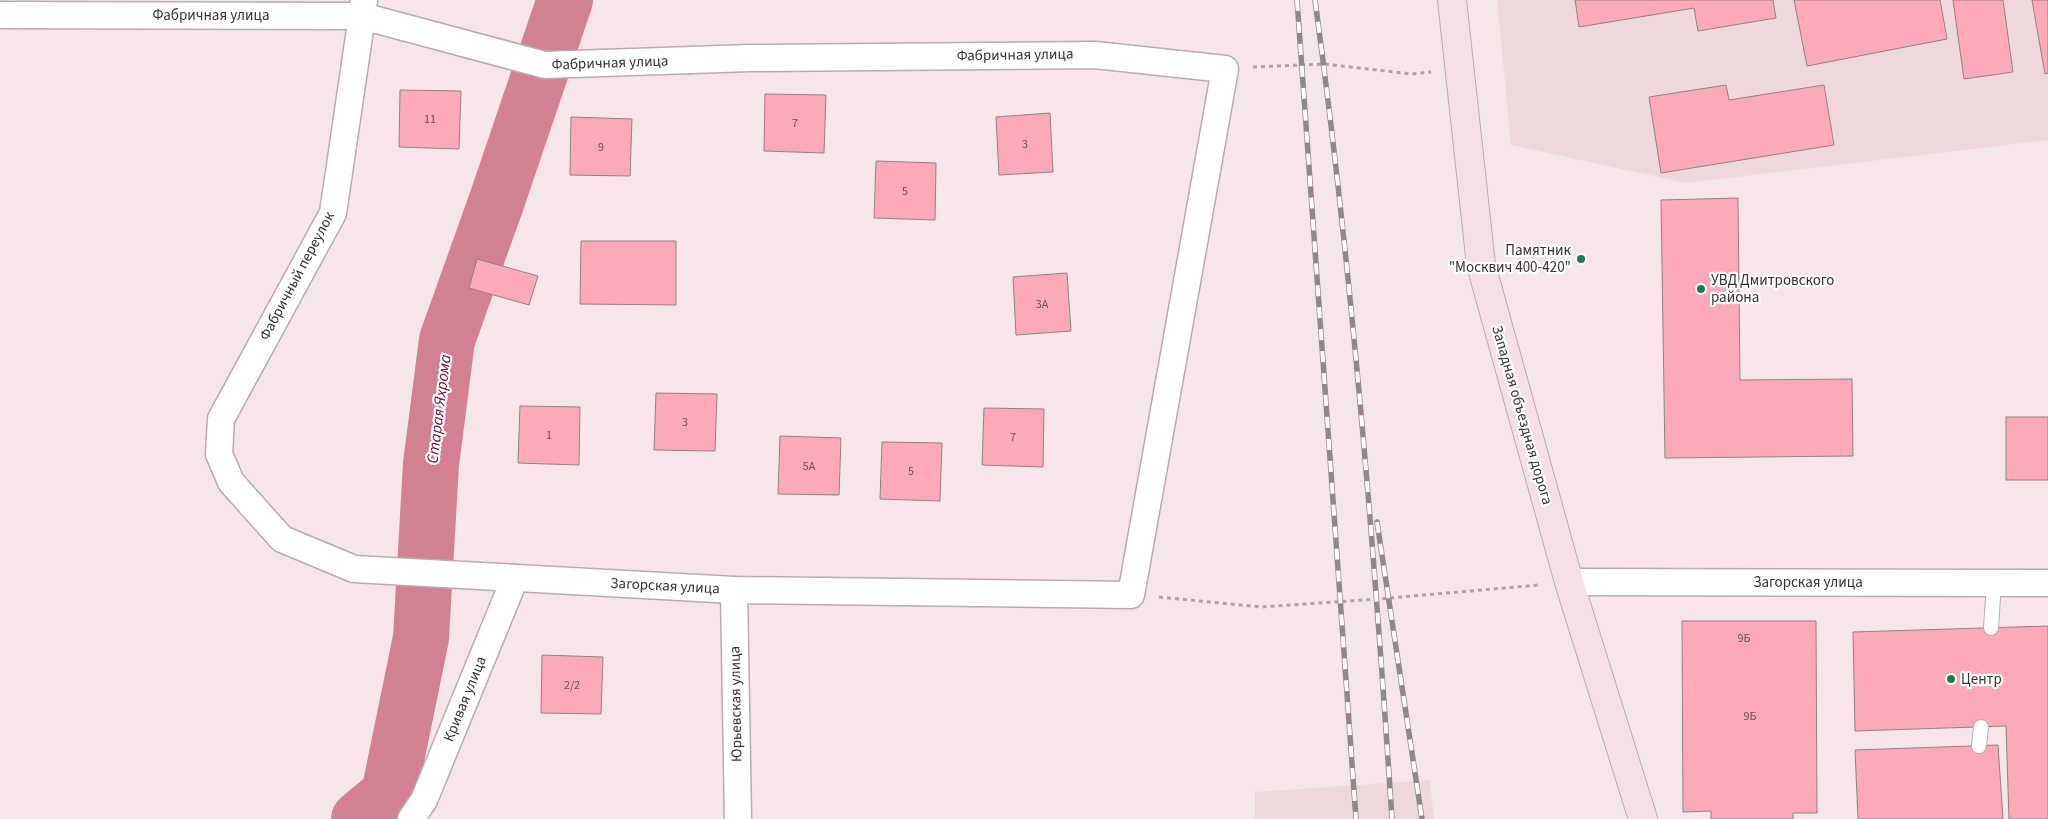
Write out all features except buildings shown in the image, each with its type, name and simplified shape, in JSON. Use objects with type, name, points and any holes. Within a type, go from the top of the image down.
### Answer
[{"type":"main road","name":"Западная объездная дорога","points":[[1452,0],[1481,265],[1569,582],[1643,819]]},
{"type":"street","name":"Фабричная улица","points":[[0,15],[363,8],[545,65],[750,58],[1095,55],[1225,69]]},
{"type":"street","name":"Фабричный переулок","points":[[231,482],[219,454],[220,419],[333,213],[363,8]]},
{"type":"street","points":[[1131,595],[1225,69]]},
{"type":"street","name":"Загорская улица","points":[[231,482],[282,539],[354,569],[734,590],[1131,595]]},
{"type":"street","name":"Кривая улица","points":[[411,819],[424,800],[515,578]]},
{"type":"street","name":"Загорская улица","points":[[1569,582],[2048,583]]},
{"type":"street","name":"Юрьевская улица","points":[[734,590],[738,819]]},
{"type":"lane","points":[[1991,628],[1994,582]]},
{"type":"lane","points":[[1979,746],[1981,727]]},
{"type":"path","points":[[1225,69],[1324,64],[1412,74],[1459,68]]},
{"type":"path","points":[[1131,595],[1261,607],[1569,582]]},
{"type":"shaded area","points":[[1497,0],[2048,0],[2048,140],[1686,183],[1511,145]]},
{"type":"shaded area","points":[[1430,780],[1434,819],[1255,819],[1255,792]]},
{"type":"waterway","name":"Старая Яхрома","points":[[359,819],[389,794],[421,638],[431,464],[447,340],[565,0]]},
{"type":"railway","points":[[1297,0],[1356,819]]},
{"type":"railway","points":[[1315,0],[1340,204],[1361,409],[1392,819]]},
{"type":"railway","points":[[1377,522],[1422,819]]},
{"type":"place","name":"Памятник \"Москвич 400-420\"","points":[[1581,259]]},
{"type":"place","name":"УВД Дмитровского района","points":[[1701,289]]},
{"type":"place","name":"Центр","points":[[1951,679]]}]
